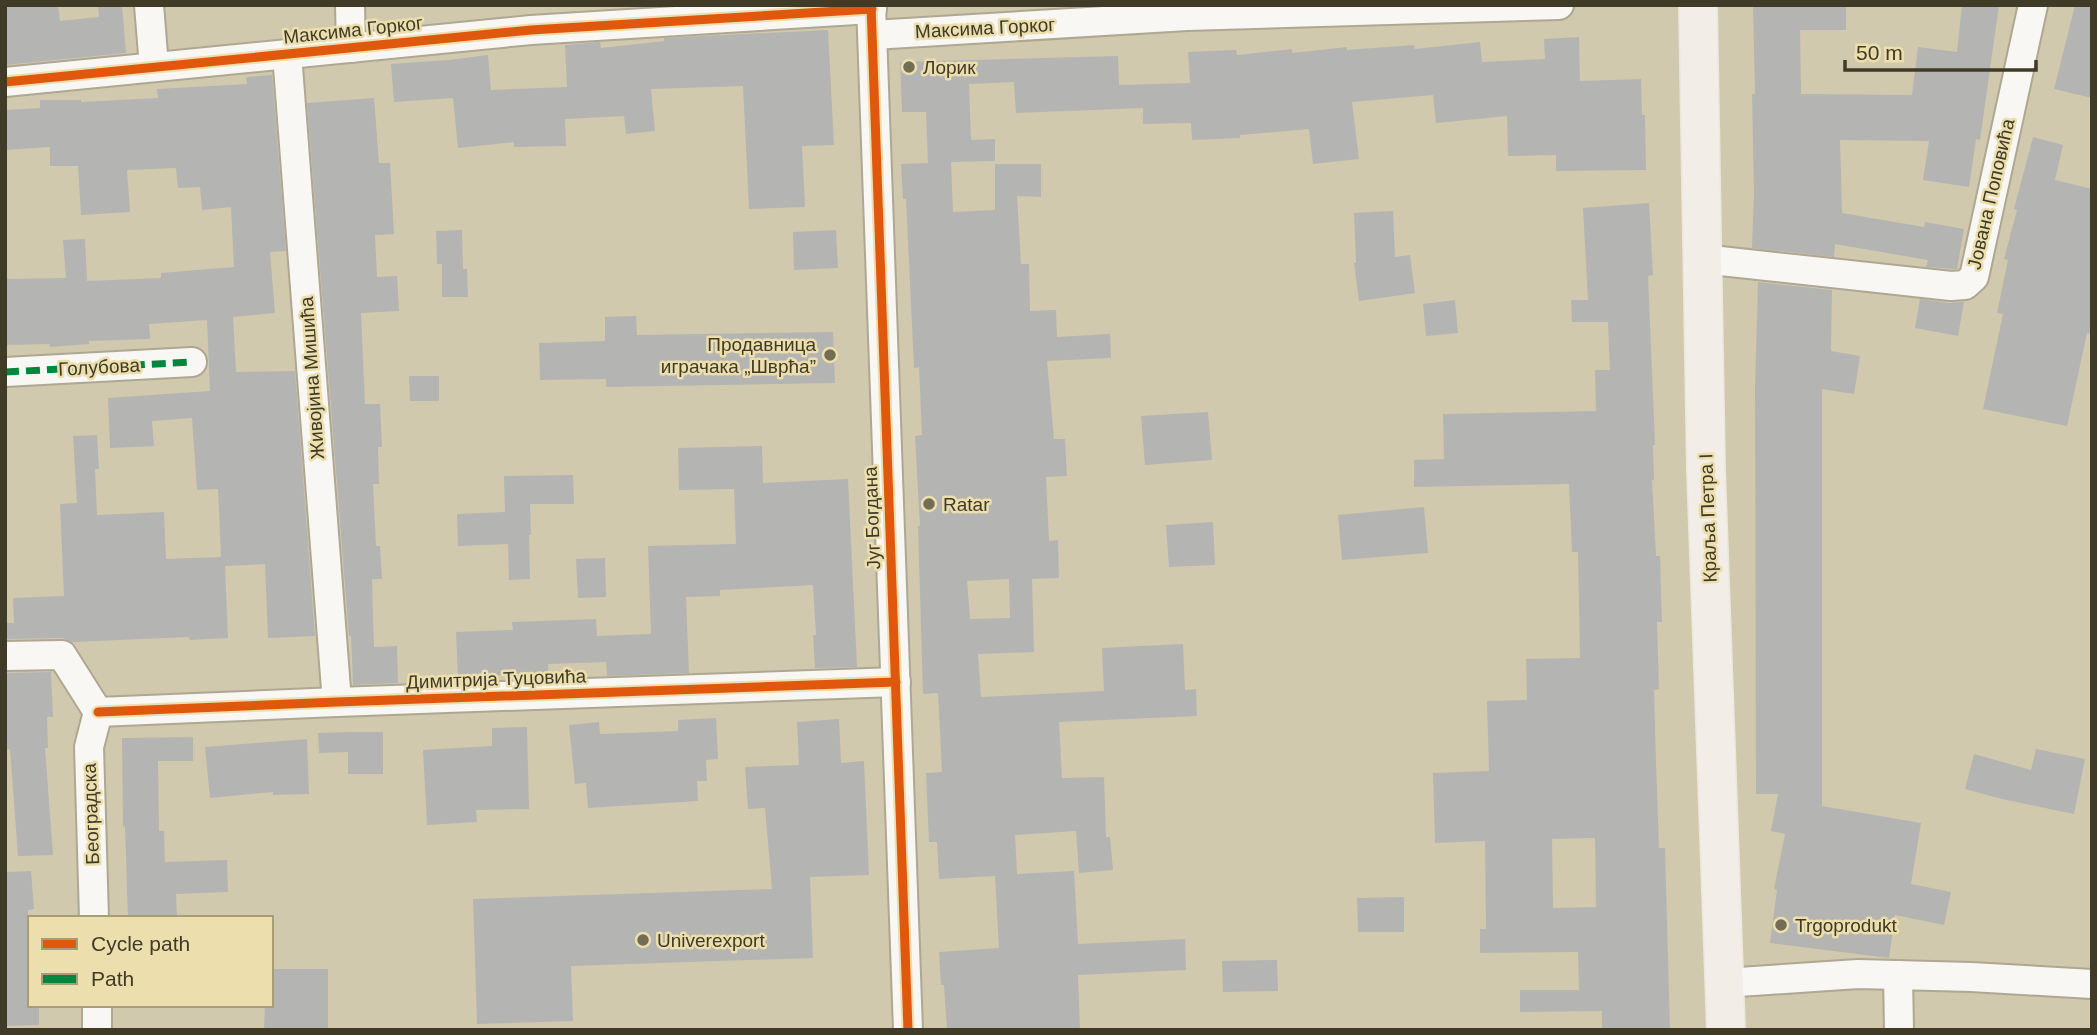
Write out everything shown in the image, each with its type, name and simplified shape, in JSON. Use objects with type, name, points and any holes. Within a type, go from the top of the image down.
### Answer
[{"type":"main road","name":"Краља Петра I","points":[[1698,5],[1706,470],[1726,1030]]},
{"type":"street","points":[[149,5],[153,67]]},
{"type":"street","points":[[350,5],[351,48]]},
{"type":"street","name":"Максима Горког","points":[[5,82],[351,48],[530,18],[872,16],[1559,5]]},
{"type":"street","name":"Јована Поповића","points":[[1702,259],[1951,286],[1965,285],[1974,276],[2033,5]]},
{"type":"street","name":"Југ Богдана","points":[[872,16],[908,1030]]},
{"type":"street","name":"Живојина Мишића","points":[[287,54],[337,702]]},
{"type":"street","name":"Голубова","points":[[5,372],[192,362]]},
{"type":"street","points":[[5,656],[62,655],[98,712]]},
{"type":"street","name":"Димитрија Туцовића","points":[[98,712],[896,682]]},
{"type":"street","name":"Београдска","points":[[94,916],[89,747],[98,712]]},
{"type":"street","points":[[1724,983],[1858,974],[2092,984]]},
{"type":"street","points":[[1898,975],[1899,1030]]},
{"type":"street","points":[[97,1007],[97,1030]]},
{"type":"building","points":[[5,5],[58,5],[60,21],[99,17],[98,5],[122,5],[126,53],[5,65]]},
{"type":"building","points":[[1753,5],[1846,5],[1846,30],[1800,30],[1801,94],[1912,95],[1918,47],[1957,52],[1962,5],[1999,5],[1980,140],[1976,139],[1969,187],[1923,180],[1929,141],[1840,140],[1842,213],[1924,227],[1925,222],[1964,229],[1957,269],[1926,267],[1928,260],[1835,244],[1834,257],[1752,248],[1752,94],[1755,94]]},
{"type":"building","points":[[2075,5],[2092,5],[2092,98],[2054,89]]},
{"type":"building","points":[[828,30],[834,145],[802,146],[805,207],[749,209],[743,86],[651,89],[655,131],[626,134],[624,116],[565,119],[566,146],[514,147],[514,142],[458,148],[453,98],[394,102],[391,64],[488,55],[491,90],[567,87],[565,45],[600,42],[601,48],[664,41],[664,38]]},
{"type":"building","points":[[1579,37],[1580,81],[1641,79],[1646,170],[1556,171],[1556,155],[1508,156],[1507,116],[1436,123],[1433,95],[1352,102],[1359,159],[1313,164],[1309,129],[1240,135],[1240,138],[1192,140],[1191,123],[1143,124],[1143,108],[1016,113],[1014,82],[969,84],[971,140],[995,139],[995,161],[951,162],[953,212],[995,210],[995,164],[1041,164],[1041,197],[1017,196],[1021,264],[1029,264],[1030,311],[1056,310],[1057,337],[1110,334],[1111,358],[1047,361],[1054,439],[1065,439],[1067,476],[1046,477],[1049,541],[1058,540],[1059,578],[1032,579],[1034,652],[978,654],[981,697],[1104,691],[1102,648],[1183,644],[1185,690],[1196,689],[1197,716],[1059,722],[1062,778],[1104,777],[1106,837],[1110,837],[1113,870],[1079,873],[1076,831],[1015,835],[1017,874],[1074,871],[1078,944],[1185,939],[1186,970],[1078,975],[1080,1030],[947,1030],[939,952],[999,948],[995,876],[939,879],[937,842],[929,842],[926,773],[942,772],[938,693],[923,694],[920,526],[915,436],[922,435],[919,367],[914,368],[906,199],[903,199],[901,164],[928,163],[926,112],[902,112],[900,62],[1118,56],[1119,85],[1190,83],[1188,52],[1236,50],[1237,55],[1292,49],[1292,53],[1347,47],[1347,50],[1414,45],[1415,49],[1480,42],[1482,62],[1545,59],[1544,39]],"holes":[[[1009,579],[1010,618],[970,619],[967,581]]]},
{"type":"building","points":[[272,75],[286,251],[270,252],[275,313],[233,317],[236,372],[295,371],[315,636],[268,638],[265,564],[225,566],[228,638],[72,642],[62,638],[5,639],[5,623],[14,623],[13,598],[64,596],[60,504],[77,503],[73,436],[97,435],[97,515],[164,512],[166,559],[221,557],[218,489],[197,490],[192,418],[152,421],[154,446],[110,448],[108,398],[210,391],[207,320],[149,324],[150,339],[89,341],[89,344],[50,347],[50,344],[5,345],[5,279],[66,278],[63,240],[85,239],[87,281],[161,278],[161,273],[234,267],[231,207],[202,210],[200,187],[178,188],[176,168],[127,170],[130,212],[81,215],[78,166],[50,166],[50,147],[5,150],[5,110],[40,108],[40,100],[81,102],[158,98],[157,89],[247,84],[246,77]]},
{"type":"building","points":[[374,98],[379,163],[390,163],[394,234],[375,235],[377,277],[397,276],[399,311],[361,313],[365,404],[380,404],[382,447],[378,447],[379,484],[373,484],[376,546],[380,546],[382,579],[372,579],[374,647],[397,646],[398,683],[353,685],[307,103]]},
{"type":"building","points":[[2033,137],[2063,145],[2055,180],[2092,189],[2092,334],[2087,333],[2067,426],[1983,409],[2003,314],[1997,313],[2008,260],[2004,259]]},
{"type":"building","points":[[1649,203],[1653,275],[1648,276],[1655,445],[1652,480],[1656,556],[1660,556],[1662,622],[1657,622],[1659,689],[1654,690],[1659,848],[1665,848],[1670,1030],[1602,1030],[1602,1011],[1520,1012],[1520,990],[1579,990],[1578,952],[1480,953],[1480,929],[1486,929],[1485,841],[1435,843],[1433,773],[1489,771],[1487,701],[1527,700],[1526,659],[1580,658],[1578,552],[1572,552],[1569,484],[1414,487],[1414,460],[1444,459],[1443,414],[1596,411],[1595,370],[1610,370],[1608,322],[1572,322],[1571,300],[1588,300],[1583,208]],"holes":[[[1595,838],[1596,907],[1553,908],[1552,839]]]},
{"type":"building","points":[[1393,211],[1395,257],[1410,255],[1415,293],[1359,301],[1354,263],[1354,213]]},
{"type":"building","points":[[462,230],[463,269],[467,269],[468,297],[442,297],[442,264],[437,264],[436,231]]},
{"type":"building","points":[[836,230],[838,268],[794,270],[793,232]]},
{"type":"building","points":[[1758,282],[1832,290],[1831,351],[1860,356],[1854,394],[1822,389],[1822,806],[1921,823],[1911,884],[1951,892],[1944,925],[1895,915],[1889,958],[1770,943],[1777,890],[1774,889],[1785,834],[1771,831],[1778,794],[1756,794],[1755,387]]},
{"type":"building","points":[[1920,299],[1964,302],[1958,336],[1915,328]]},
{"type":"building","points":[[1455,300],[1458,333],[1426,336],[1423,304]]},
{"type":"building","points":[[636,316],[637,335],[833,332],[835,383],[606,387],[606,379],[540,380],[539,343],[605,341],[605,317]]},
{"type":"building","points":[[409,376],[439,376],[439,401],[410,401]]},
{"type":"building","points":[[1208,412],[1212,460],[1145,465],[1141,416]]},
{"type":"building","points":[[762,446],[763,483],[848,479],[857,667],[815,668],[813,585],[720,590],[720,596],[686,597],[689,673],[607,676],[606,662],[548,664],[548,673],[458,677],[456,632],[513,630],[512,622],[596,619],[597,636],[651,634],[648,546],[736,544],[734,489],[679,490],[678,448]]},
{"type":"building","points":[[573,475],[574,504],[530,504],[530,579],[509,580],[508,544],[458,546],[457,514],[505,512],[504,476]]},
{"type":"building","points":[[1424,507],[1428,553],[1342,560],[1338,515]]},
{"type":"building","points":[[1213,522],[1215,565],[1169,567],[1166,525]]},
{"type":"building","points":[[605,558],[606,597],[578,598],[576,559]]},
{"type":"building","points":[[51,672],[53,717],[47,717],[48,748],[45,748],[53,855],[18,856],[10,749],[5,750],[5,673]]},
{"type":"building","points":[[716,718],[718,759],[706,760],[707,781],[697,781],[698,801],[588,808],[586,783],[575,784],[569,725],[599,722],[600,734],[678,731],[678,720]]},
{"type":"building","name":"Univerexport","points":[[839,719],[841,763],[864,761],[869,875],[810,877],[813,958],[571,966],[573,1021],[477,1024],[473,899],[772,889],[765,808],[748,809],[745,767],[799,765],[797,722]]},
{"type":"building","points":[[527,727],[529,809],[476,810],[477,822],[427,825],[423,750],[492,746],[492,728]]},
{"type":"building","points":[[383,732],[383,774],[348,774],[348,752],[319,753],[318,733]]},
{"type":"building","points":[[193,737],[193,761],[158,761],[159,831],[164,831],[165,862],[227,860],[228,892],[176,894],[177,916],[128,916],[122,738]]},
{"type":"building","points":[[307,739],[309,794],[273,795],[273,792],[210,798],[205,747]]},
{"type":"building","points":[[2036,749],[2085,759],[2074,814],[1965,789],[1974,754],[2031,770]]},
{"type":"building","points":[[31,871],[34,909],[28,910],[28,1007],[39,1007],[39,1025],[5,1026],[5,872]]},
{"type":"building","points":[[1404,897],[1404,932],[1358,932],[1357,898]]},
{"type":"building","points":[[1277,960],[1278,991],[1223,992],[1222,961]]},
{"type":"building","points":[[273,969],[328,969],[328,1030],[264,1030],[265,1007],[273,1007]]},
{"type":"marked path","points":[[5,372],[192,362]]},
{"type":"cycle path","points":[[871,5],[908,1030]]},
{"type":"cycle path","points":[[5,82],[531,30],[872,9]]},
{"type":"cycle path","points":[[98,712],[896,682]]},
{"type":"place","name":"Лорик","points":[[909,67]]},
{"type":"place","name":"Продавница играчака „Шврћа”","points":[[830,355]]},
{"type":"place","name":"Ratar","points":[[929,504]]},
{"type":"place","name":"Trgoprodukt","points":[[1781,925]]},
{"type":"place","name":"Univerexport","points":[[643,940]]}]
